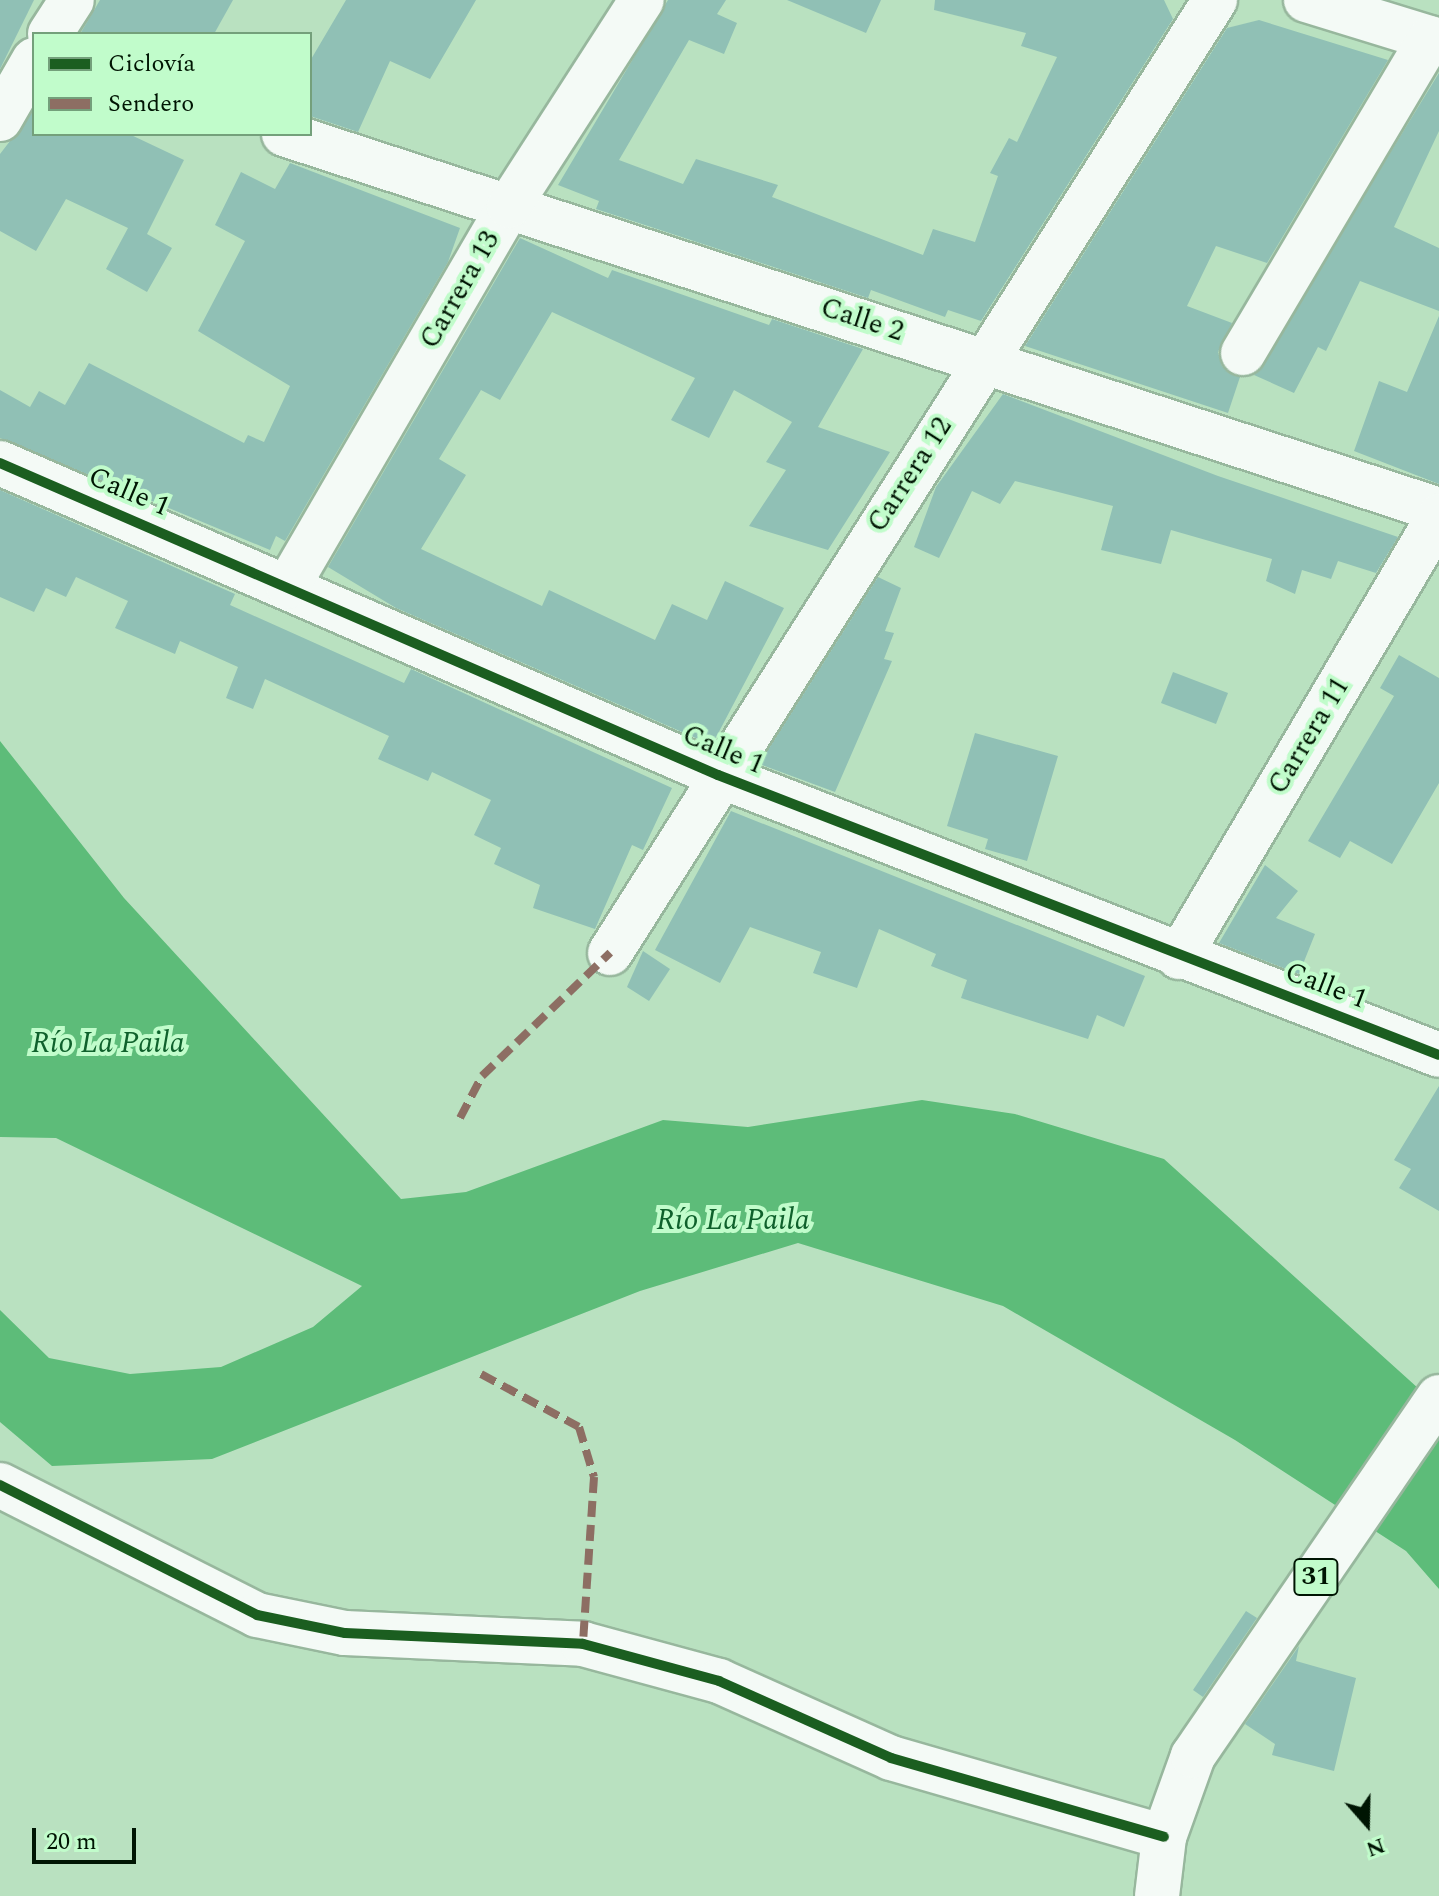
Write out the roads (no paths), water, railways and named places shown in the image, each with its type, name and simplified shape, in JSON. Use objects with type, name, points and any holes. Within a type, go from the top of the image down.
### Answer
[{"type":"street","points":[[51,32],[72,0]]},
{"type":"street","name":"Carrera 13","points":[[288,586],[509,206],[642,0]]},
{"type":"street","name":"Carrera 12","points":[[610,953],[718,775],[1215,0]]},
{"type":"street","points":[[1243,353],[1435,40],[1306,0]]},
{"type":"street","points":[[0,43],[32,56]]},
{"type":"street","points":[[0,119],[32,61]]},
{"type":"street","name":"Calle 2","points":[[290,136],[984,359],[1439,513]]},
{"type":"street","name":"Calle 1","points":[[0,463],[718,775],[1179,957],[1439,1055]]},
{"type":"street","name":"Carrera 11","points":[[1179,957],[1439,513]]},
{"type":"street","name":"31","points":[[1157,1896],[1164,1837],[1193,1756],[1439,1397]]},
{"type":"street","points":[[0,1485],[257,1615],[345,1633],[583,1644],[719,1681],[891,1758],[1164,1837]]},
{"type":"water","name":"Río La Paila","points":[[0,741],[124,898],[401,1199],[466,1192],[663,1120],[748,1127],[922,1100],[1015,1114],[1164,1159],[1439,1407],[1439,1589],[1406,1551],[1235,1440],[1003,1306],[798,1243],[640,1291],[212,1459],[52,1466],[0,1422],[0,1310],[49,1358],[130,1374],[221,1367],[313,1327],[362,1286],[56,1138],[0,1137]]}]
